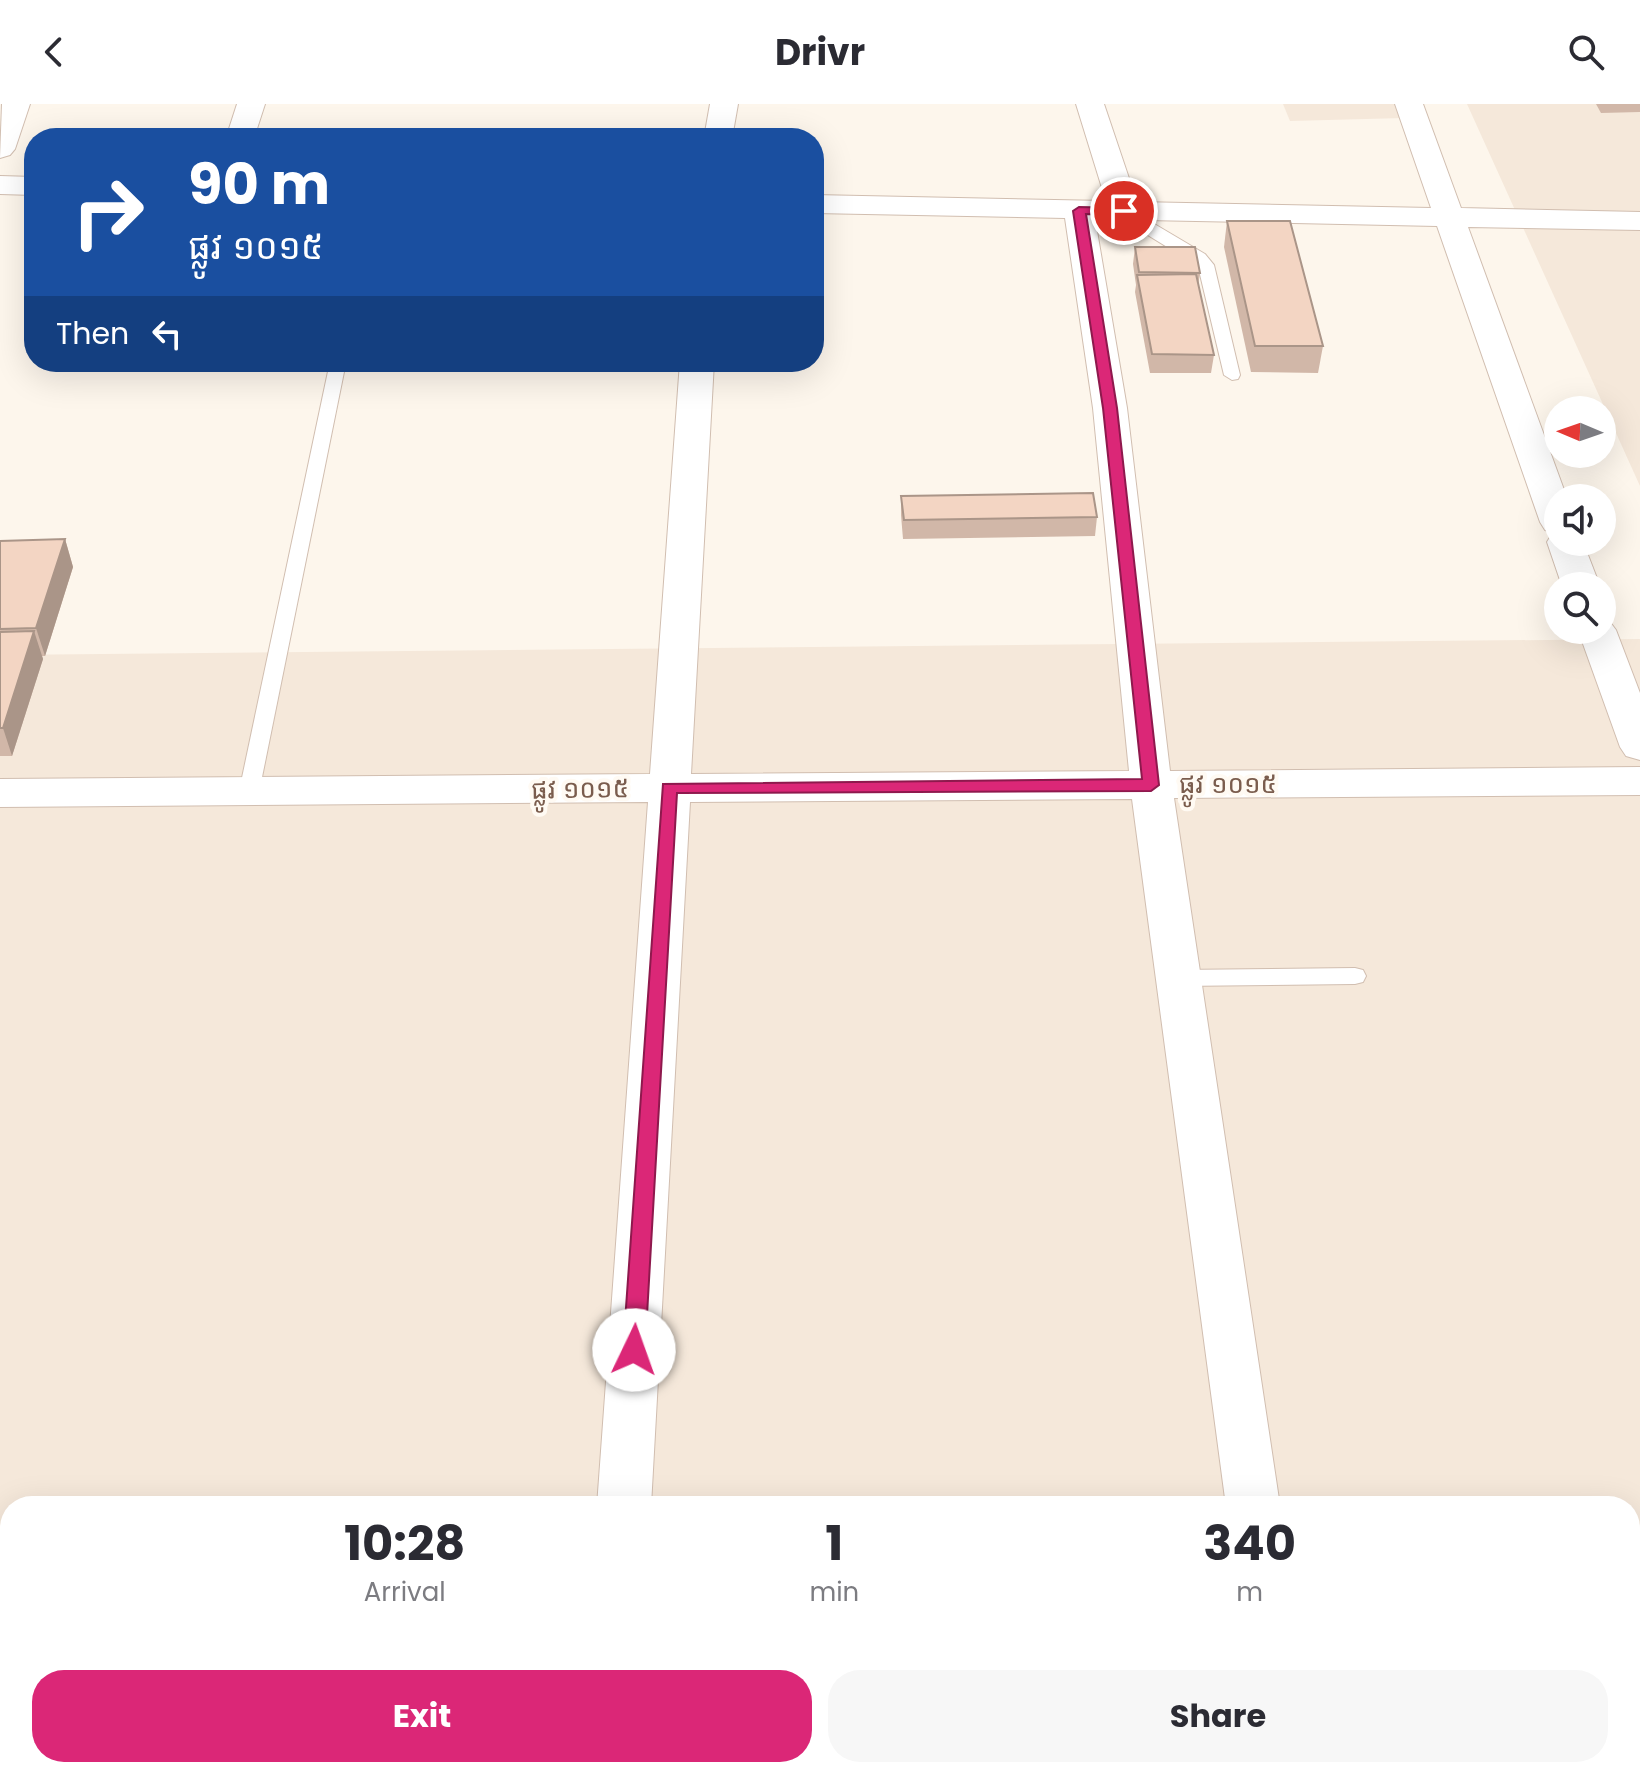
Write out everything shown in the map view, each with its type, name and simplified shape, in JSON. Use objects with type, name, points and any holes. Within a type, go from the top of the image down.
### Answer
[{"type":"street","points":[[0,149],[16,104]]},
{"type":"street","points":[[243,128],[251,104]]},
{"type":"street","points":[[720,128],[724,104]]},
{"type":"street","points":[[1090,104],[1110,159],[1124,211]]},
{"type":"street","points":[[1409,104],[1544,484]]},
{"type":"street","points":[[0,185],[24,186]]},
{"type":"street","points":[[824,204],[1640,221]]},
{"type":"street","points":[[1079,211],[1110,408],[1151,785],[1252,1496]]},
{"type":"street","points":[[625,1496],[696,372]]},
{"type":"street","points":[[1602,644],[1640,747]]},
{"type":"street","name":"ផ្លូវ ១០១៥","points":[[0,793],[1640,781]]},
{"type":"lane","points":[[1124,211],[1138,223],[1199,257],[1206,265],[1232,375]]},
{"type":"lane","points":[[249,792],[336,372]]},
{"type":"lane","points":[[1178,978],[1355,976]]},
{"type":"shaded area","points":[[1283,104],[1398,104],[1404,118],[1290,121]]},
{"type":"shaded area","points":[[1467,104],[1640,104],[1640,486],[1616,433],[1616,396],[1599,396]]},
{"type":"shaded area","points":[[1616,639],[1640,639],[1640,1496],[0,1496],[0,655],[1544,640],[1544,644],[1616,644]]},
{"type":"building","points":[[1227,221],[1290,221],[1323,346],[1255,346]]},
{"type":"building","points":[[1135,247],[1195,247],[1200,273],[1139,272]]},
{"type":"building","points":[[1196,274],[1214,355],[1152,354],[1137,275]]},
{"type":"building","points":[[1093,493],[1097,517],[904,520],[901,496]]},
{"type":"building","points":[[65,539],[36,628],[0,629],[0,541]]},
{"type":"building","points":[[34,631],[3,728],[0,728],[0,632]]},
{"type":"route","points":[[634,1350],[669,788],[1151,785],[1110,408],[1079,211],[1124,211]]}]
